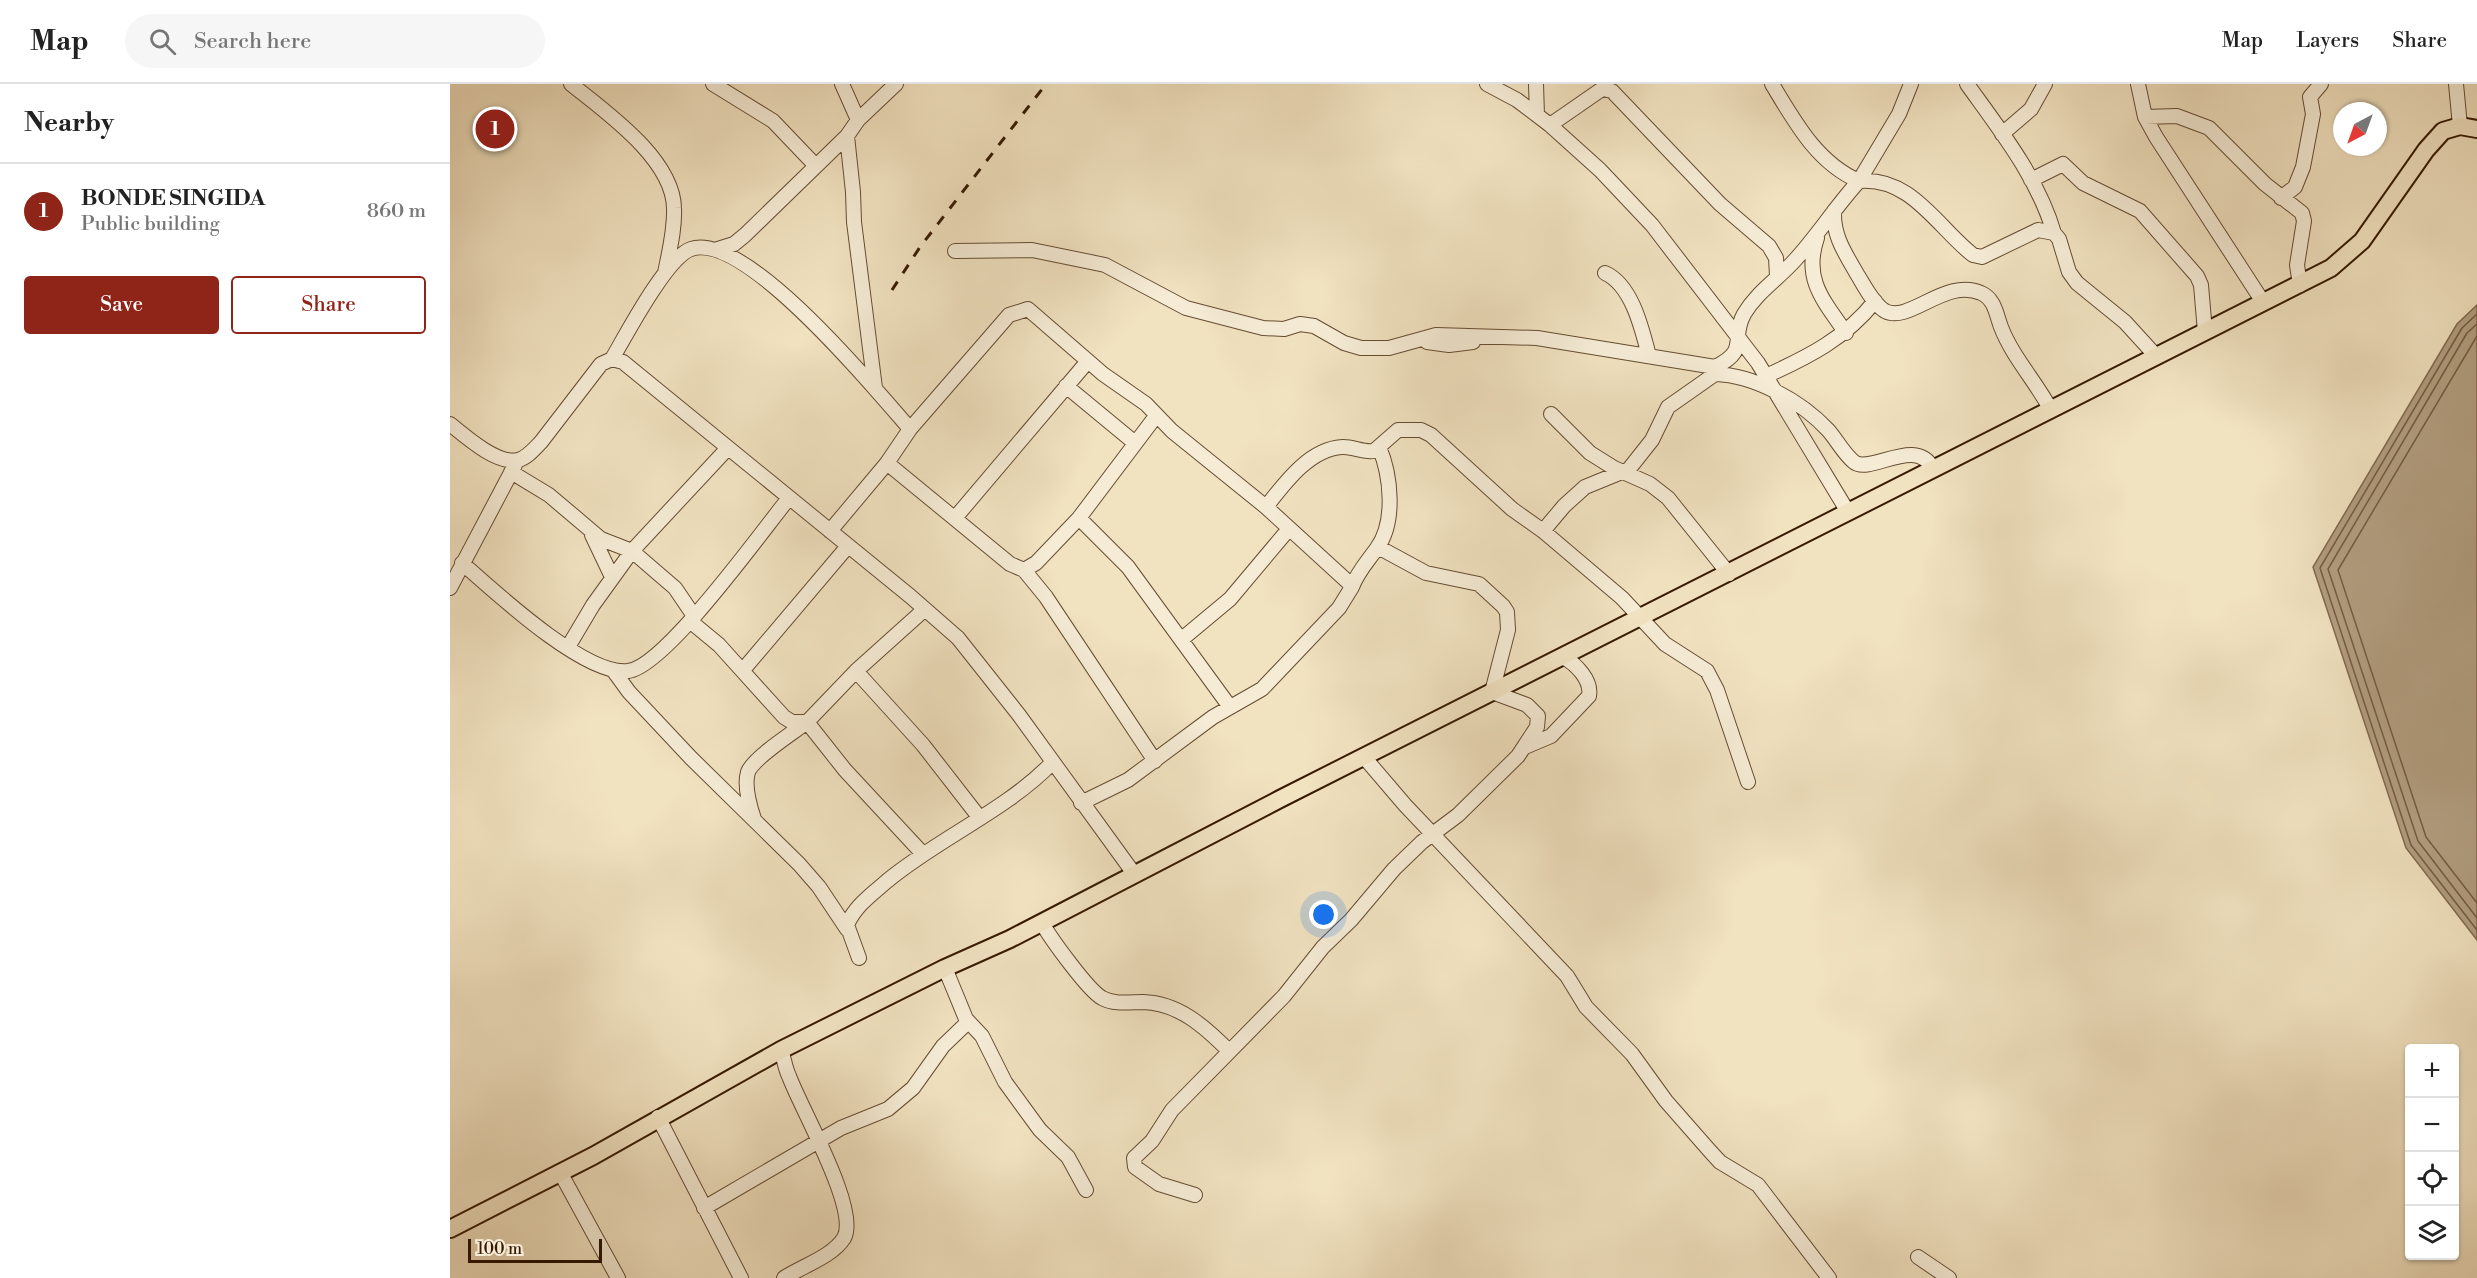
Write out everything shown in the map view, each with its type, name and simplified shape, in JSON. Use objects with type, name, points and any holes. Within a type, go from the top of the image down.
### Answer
[{"type":"main road","points":[[450,1229],[560,1172],[781,1050],[945,968],[1042,923],[1364,756],[2300,285],[2331,268],[2350,254],[2379,220],[2426,150],[2443,131],[2460,126],[2477,129]]},
{"type":"street","points":[[571,84],[634,139],[659,166],[670,186],[674,208],[665,273]]},
{"type":"street","points":[[713,84],[773,121],[816,166]]},
{"type":"street","points":[[842,84],[858,120]]},
{"type":"street","points":[[450,588],[514,466],[541,442],[592,374],[612,359],[665,273],[691,249],[718,249],[739,240],[847,136],[858,120],[896,84]]},
{"type":"street","points":[[1487,84],[1550,125],[1630,200],[1766,376],[1848,512]]},
{"type":"street","points":[[1536,84],[1537,115]]},
{"type":"street","points":[[1772,84],[1823,159],[1839,171],[1859,181],[1881,182],[1920,203],[1973,255],[1982,257],[2038,230],[2054,232]]},
{"type":"street","points":[[955,251],[1032,250],[1105,265],[1186,308],[1263,328],[1284,329],[1300,324],[1314,326],[1344,343],[1361,348],[1389,348],[1436,335],[1554,340],[1623,354],[1714,367],[1732,355],[1740,340],[1740,323],[1744,314],[1777,276],[1796,259],[1859,181],[1899,114],[1911,84]]},
{"type":"street","points":[[1967,84],[2031,180],[2059,239],[2069,272],[2077,283],[2125,322],[2156,356]]},
{"type":"street","points":[[2002,134],[2031,109],[2045,84]]},
{"type":"street","points":[[2138,84],[2145,117],[2263,302]]},
{"type":"street","points":[[2281,198],[2299,181],[2312,123],[2310,97],[2321,84]]},
{"type":"street","points":[[2456,84],[2460,126]]},
{"type":"street","points":[[1550,125],[1602,88],[1612,91],[1720,204],[1769,246],[1776,258],[1777,276]]},
{"type":"street","points":[[2145,117],[2177,116],[2209,128],[2281,198],[2303,216],[2297,265],[2300,285]]},
{"type":"street","points":[[847,136],[854,222],[875,388]]},
{"type":"street","points":[[2031,180],[2063,164],[2083,183],[2140,211],[2197,276],[2201,285],[2205,332]]},
{"type":"street","points":[[1834,211],[1836,236],[1875,301],[1886,312],[1897,313],[1940,294],[1956,290],[1972,290],[1983,294],[1996,308],[2008,341],[2051,410]]},
{"type":"street","points":[[1822,225],[1811,261],[1812,274],[1823,300],[1846,333]]},
{"type":"street","points":[[718,249],[763,279],[790,301],[846,354],[910,429]]},
{"type":"street","points":[[1605,273],[1612,276],[1621,286],[1639,322],[1648,356]]},
{"type":"street","points":[[1766,376],[1816,352],[1846,333],[1875,301]]},
{"type":"street","points":[[830,531],[887,463],[910,429],[1009,315],[1017,310],[1031,310],[1088,361],[1136,396],[1156,416],[1266,507],[1288,530],[1332,566],[1352,587]]},
{"type":"street","points":[[612,359],[622,363],[958,638],[980,663],[1135,876]]},
{"type":"street","points":[[954,518],[1088,361]]},
{"type":"street","points":[[1543,531],[1564,506],[1585,487],[1623,472],[1652,440],[1668,408],[1715,374],[1737,376],[1777,394],[1821,423],[1855,463],[1864,466],[1889,457],[1915,456],[1924,459],[1933,469]]},
{"type":"street","points":[[1066,386],[1135,443]]},
{"type":"street","points":[[1551,414],[1590,453],[1650,484],[1668,498],[1707,543],[1729,574]]},
{"type":"street","points":[[1024,570],[1036,563],[1078,518],[1156,416]]},
{"type":"street","points":[[450,424],[477,446],[514,466],[590,531],[615,546],[632,551],[675,588],[692,618],[743,670],[784,717],[792,722],[807,722]]},
{"type":"street","points":[[1266,507],[1284,484],[1324,451],[1344,446],[1368,452],[1379,447],[1390,434],[1398,430],[1421,430],[1431,435],[1496,496],[1543,531],[1617,593],[1675,652],[1707,671],[1711,676],[1748,782]]},
{"type":"street","points":[[1081,803],[1113,789],[1230,707],[1262,690],[1339,608],[1363,564],[1378,548],[1385,526],[1390,495],[1386,464],[1379,447]]},
{"type":"street","points":[[568,647],[612,577],[632,551],[727,449]]},
{"type":"street","points":[[887,463],[1010,564],[1024,570],[1046,597],[1155,761]]},
{"type":"street","points":[[462,563],[528,621],[568,647],[613,670],[626,672],[644,666],[692,618],[789,498]]},
{"type":"street","points":[[1078,518],[1118,555],[1230,707]]},
{"type":"street","points":[[1182,639],[1230,599],[1288,530]]},
{"type":"street","points":[[590,531],[612,577]]},
{"type":"street","points":[[743,670],[848,546]]},
{"type":"street","points":[[1195,1195],[1159,1184],[1135,1167],[1133,1161],[1152,1141],[1172,1110],[1284,996],[1323,947],[1351,920],[1394,870],[1433,834],[1458,815],[1525,747],[1537,728],[1538,716],[1527,705],[1492,692],[1507,636],[1508,618],[1503,606],[1479,584],[1436,576],[1378,548]]},
{"type":"street","points":[[755,821],[748,788],[749,771],[760,759],[807,722],[856,671],[925,609]]},
{"type":"street","points":[[1525,747],[1551,736],[1589,696],[1589,688],[1581,673],[1563,657]]},
{"type":"street","points":[[613,670],[659,724],[819,887],[847,928],[859,958]]},
{"type":"street","points":[[856,671],[923,745],[979,817]]},
{"type":"street","points":[[807,722],[845,770],[923,854]]},
{"type":"street","points":[[1364,756],[1433,834],[1567,976],[1586,1007],[1632,1054],[1666,1101],[1715,1158],[1758,1185],[1829,1278]]},
{"type":"street","points":[[847,928],[850,919],[862,903],[923,854],[1020,791],[1052,763]]},
{"type":"street","points":[[1042,923],[1061,952],[1101,998],[1116,1003],[1153,1003],[1178,1009],[1209,1032],[1229,1051]]},
{"type":"street","points":[[945,968],[968,1022],[982,1036],[1005,1082],[1028,1115],[1051,1142],[1062,1150],[1086,1190]]},
{"type":"street","points":[[704,1208],[818,1141],[860,1119],[888,1109],[921,1078],[943,1046],[968,1022]]},
{"type":"street","points":[[781,1050],[789,1077],[842,1197],[848,1224],[846,1233],[837,1246],[784,1278]]},
{"type":"street","points":[[658,1118],[741,1278]]},
{"type":"street","points":[[560,1172],[618,1278]]},
{"type":"street","points":[[1918,1257],[1949,1278]]},
{"type":"water","points":[[2477,305],[2477,940],[2406,848],[2313,567],[2457,324]]},
{"type":"railway","points":[[892,290],[920,247],[1046,84]]},
{"type":"place","name":"BONDE SINGIDA","points":[[495,129]]}]
